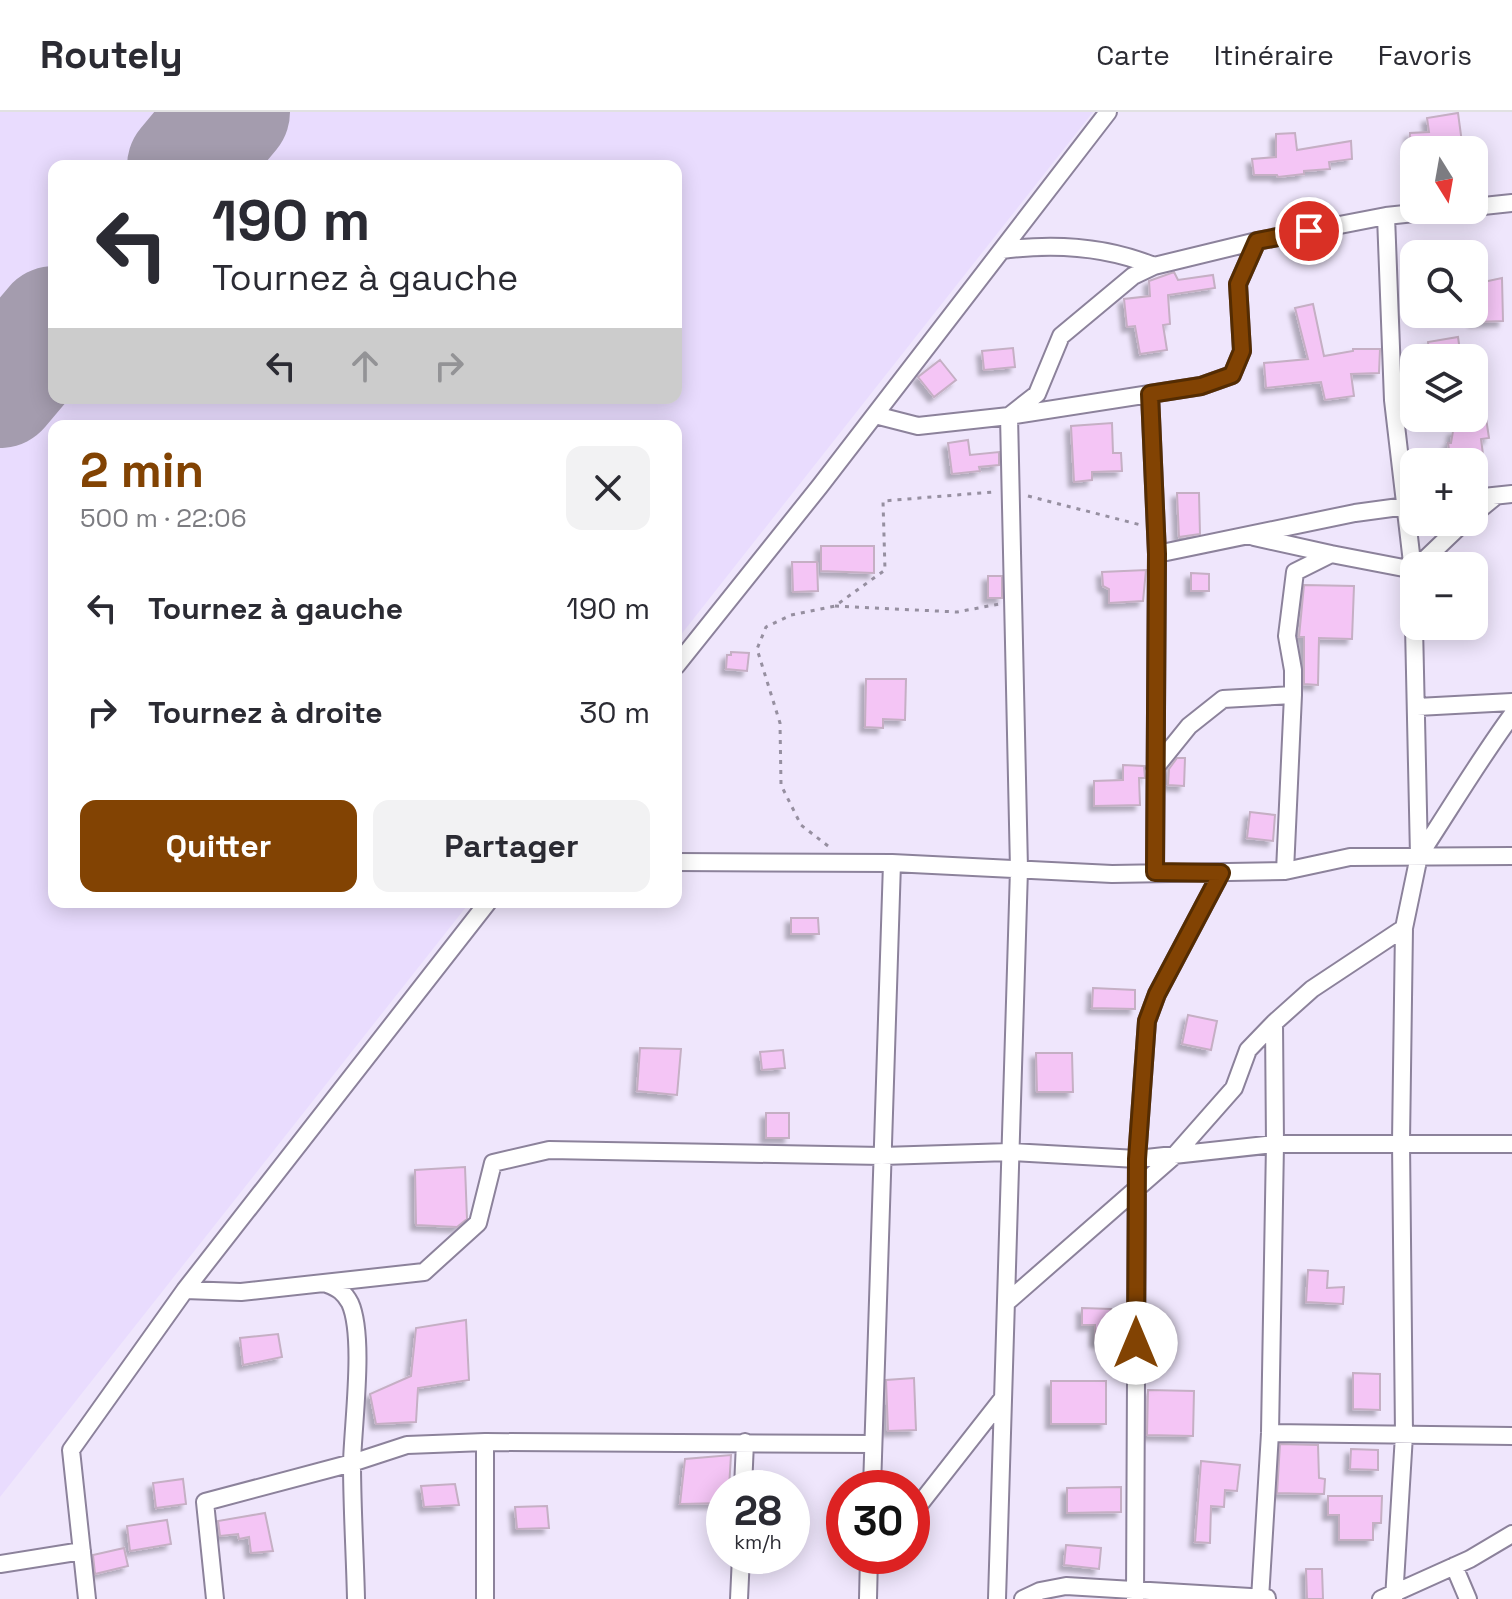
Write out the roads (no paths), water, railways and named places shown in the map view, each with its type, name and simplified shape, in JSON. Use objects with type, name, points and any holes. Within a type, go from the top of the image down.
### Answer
[{"type":"street","points":[[682,658],[875,415],[1108,112]]},
{"type":"street","points":[[1488,206],[1512,203]]},
{"type":"street","points":[[1009,416],[1037,394],[1061,336],[1133,276],[1154,266],[1257,241],[1400,215]]},
{"type":"street","points":[[1386,216],[1393,400],[1400,448]]},
{"type":"street","points":[[875,415],[918,426],[1009,416],[1201,386],[1232,375],[1242,351],[1238,284],[1257,241]]},
{"type":"street","points":[[1002,250],[1058,245],[1125,254],[1154,266]]},
{"type":"street","points":[[1150,394],[1157,554],[1155,872]]},
{"type":"street","points":[[997,1599],[1019,869],[1009,416]]},
{"type":"street","points":[[1157,554],[1355,513],[1400,507]]},
{"type":"street","points":[[1246,536],[1400,566]]},
{"type":"street","points":[[1433,552],[1449,536]]},
{"type":"street","points":[[1285,871],[1293,695],[1293,670],[1287,636],[1295,572],[1331,554]]},
{"type":"street","points":[[1390,1597],[1404,1435],[1401,1142],[1404,928],[1419,856],[1415,640]]},
{"type":"street","points":[[1155,768],[1189,726],[1223,699],[1293,695]]},
{"type":"street","points":[[1417,707],[1512,702]]},
{"type":"street","points":[[1419,856],[1512,715]]},
{"type":"street","points":[[682,862],[892,863],[1112,874],[1285,871],[1350,857],[1512,856]]},
{"type":"street","points":[[872,1470],[892,863]]},
{"type":"street","points":[[1135,1595],[1137,1159],[1147,1021],[1157,994],[1221,873]]},
{"type":"street","points":[[87,1599],[71,1450],[185,1290],[483,908]]},
{"type":"street","points":[[1006,1303],[1174,1156],[1234,1088],[1248,1050],[1274,1023],[1305,994],[1404,928]]},
{"type":"street","points":[[1023,1599],[1040,1591],[1066,1586],[1135,1595],[1264,1598],[1270,1433],[1274,1023]]},
{"type":"street","points":[[241,1292],[424,1272],[478,1223],[493,1163],[549,1150],[882,1156],[1010,1152],[1137,1159],[1275,1144],[1512,1144]]},
{"type":"street","points":[[185,1290],[241,1292],[327,1284],[340,1289],[349,1302],[354,1319],[356,1357],[352,1463],[356,1599]]},
{"type":"street","points":[[930,1491],[1003,1398]]},
{"type":"street","points":[[1270,1433],[1512,1436]]},
{"type":"street","points":[[215,1599],[205,1502],[407,1445],[485,1442],[873,1444]]},
{"type":"street","points":[[485,1442],[485,1599]]},
{"type":"street","points":[[744,1470],[745,1442]]},
{"type":"street","points":[[1390,1597],[1512,1534]]},
{"type":"street","points":[[0,1564],[82,1551]]},
{"type":"street","points":[[1454,1566],[1468,1599]]},
{"type":"street","points":[[739,1599],[740,1574]]},
{"type":"street","points":[[868,1599],[871,1574]]}]
